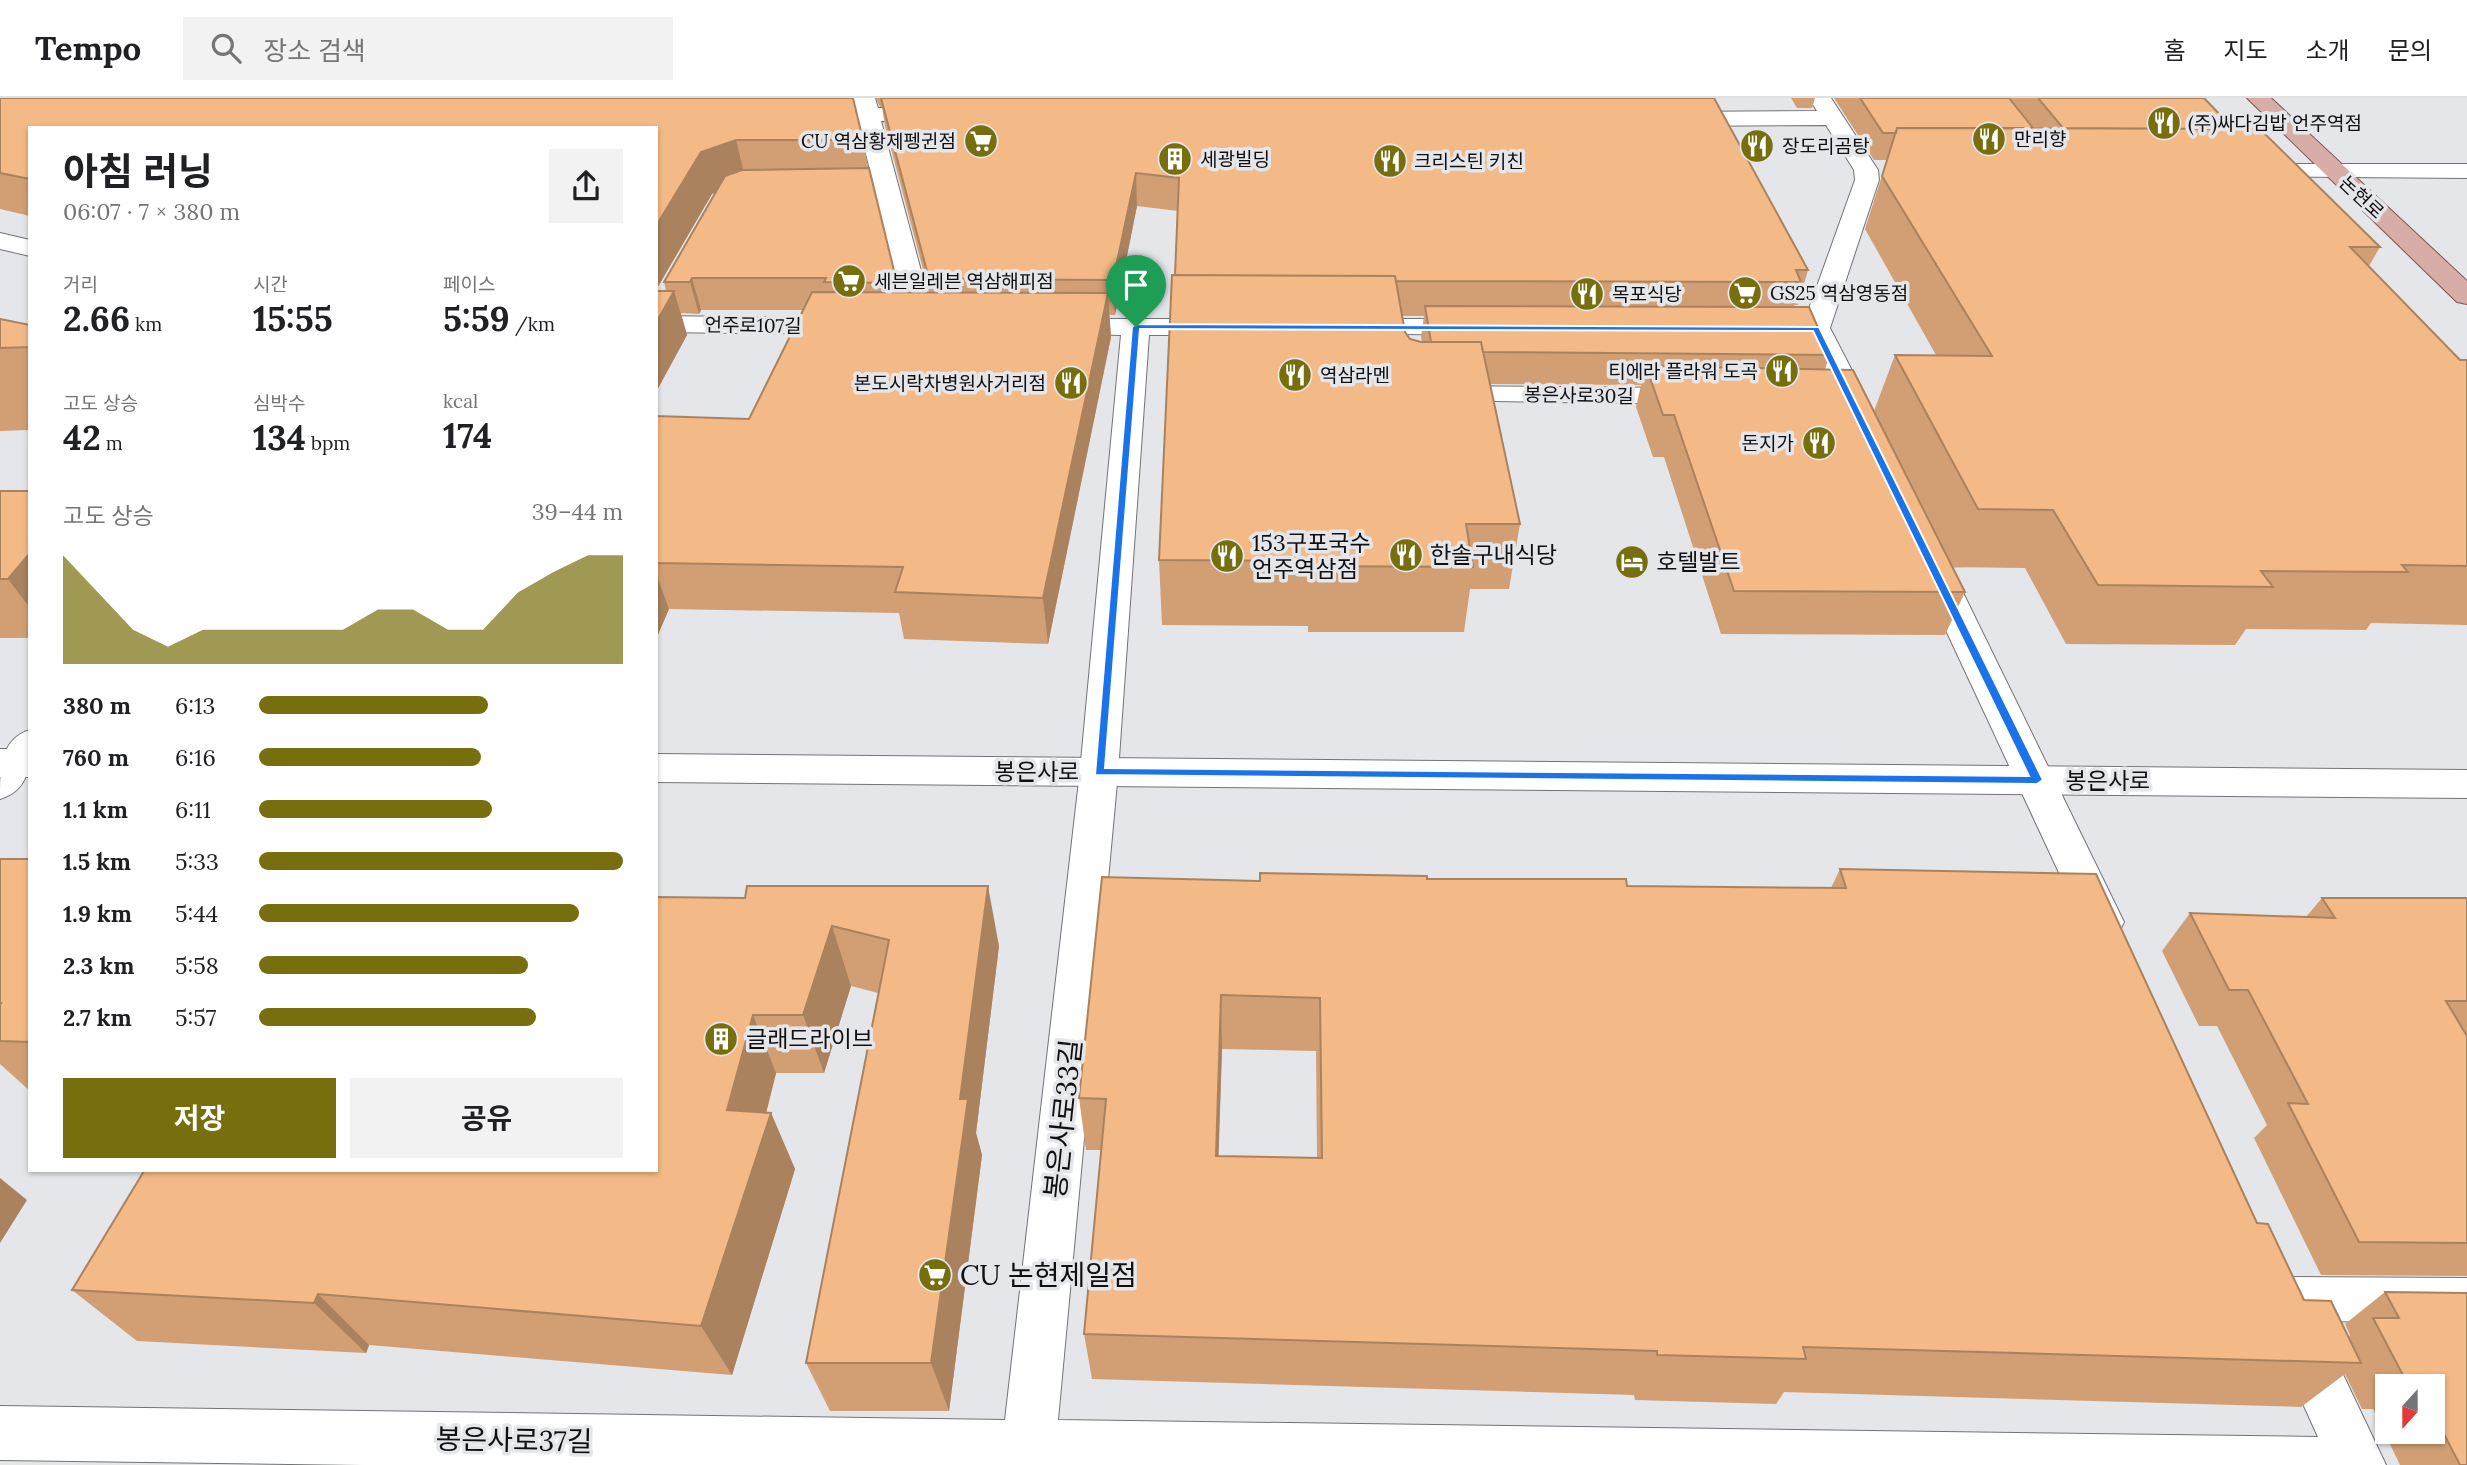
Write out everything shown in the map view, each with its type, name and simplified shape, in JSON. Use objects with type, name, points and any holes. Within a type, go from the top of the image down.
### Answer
[{"type":"main road","name":"논현로","points":[[2258,98],[2467,296]]},
{"type":"street","points":[[785,114],[866,106],[960,115]]},
{"type":"street","points":[[866,106],[889,191]]},
{"type":"street","points":[[1646,119],[1826,108],[1879,170],[1867,180],[1802,328],[1838,397],[1876,447]]},
{"type":"street","points":[[2226,171],[2467,171]]},
{"type":"street","name":"언주로107길","points":[[658,315],[935,327],[889,191]]},
{"type":"street","points":[[0,241],[28,247]]},
{"type":"street","points":[[1029,327],[1244,327]]},
{"type":"street","name":"봉은사로33길","points":[[1028,1456],[1099,772],[1136,327]]},
{"type":"street","points":[[1324,327],[1406,340],[1500,327]]},
{"type":"street","points":[[1924,546],[2120,957]]},
{"type":"street","name":"봉은사로","points":[[658,768],[2467,784]]},
{"type":"street","points":[[2272,1280],[2358,1465]]},
{"type":"street","name":"봉은사로37길","points":[[0,1433],[1028,1456],[2332,1465]]},
{"type":"lane","points":[[863,191],[889,191]]},
{"type":"lane","name":"봉은사로30길","points":[[1415,394],[1716,396]]},
{"type":"lane","points":[[2272,1280],[2467,1300]]},
{"type":"building","points":[[0,98],[853,98],[863,140],[736,140],[701,152],[658,223],[658,126],[28,126],[28,179],[0,173]]},
{"type":"building","points":[[881,98],[1714,98],[1808,270],[1796,270],[1801,282],[1396,281],[1395,276],[1175,275],[1179,178],[1136,173],[1113,280],[929,279]]},
{"type":"building","points":[[1860,98],[2009,98],[2033,128],[1897,128],[1896,133],[1883,133]]},
{"type":"building","points":[[2038,98],[2204,98],[2228,123],[2219,122],[2225,129],[2063,128]]},
{"type":"building","points":[[1897,128],[2260,129],[2380,247],[2350,247],[2460,360],[2467,360],[2467,566],[2402,565],[2408,572],[2261,571],[2273,587],[2098,585],[2053,510],[1978,509],[1895,355],[1992,356],[1882,176]]},
{"type":"building","points":[[869,168],[897,283],[824,282],[826,278],[692,278],[690,282],[664,282],[725,176],[742,170]]},
{"type":"building","points":[[1172,275],[1395,276],[1405,332],[1410,339],[1421,342],[1481,342],[1520,524],[1466,524],[1473,567],[1311,566],[1311,561],[1159,560]]},
{"type":"building","points":[[658,291],[674,291],[658,319]]},
{"type":"building","points":[[812,292],[1108,293],[1043,598],[895,592],[903,567],[658,563],[658,416],[749,419]]},
{"type":"building","points":[[1425,306],[1809,307],[1830,355],[1483,352],[1481,342],[1431,342]]},
{"type":"building","points":[[0,319],[28,325],[28,347],[0,348]]},
{"type":"building","points":[[1646,366],[1853,370],[1965,592],[1734,591],[1674,415],[1663,415]]},
{"type":"building","points":[[0,491],[28,491],[28,555],[8,579],[0,579]]},
{"type":"building","points":[[0,859],[28,859],[28,1042],[0,1041]]},
{"type":"building","points":[[1840,869],[2096,874],[2257,1223],[2268,1224],[2304,1300],[2331,1301],[2361,1363],[1803,1347],[1806,1359],[1657,1355],[1657,1351],[1084,1334],[1106,1099],[1079,1098],[1102,877],[1260,881],[1260,873],[1427,876],[1427,879],[1626,879],[1627,886],[1846,888]],"holes":[[[1221,995],[1320,998],[1322,1158],[1216,1156]]]},
{"type":"building","points":[[747,886],[988,886],[960,1099],[968,1099],[931,1363],[806,1363],[889,940],[832,926],[803,1015],[753,1015],[727,1110],[771,1113],[701,1326],[318,1294],[314,1303],[72,1290],[143,1172],[658,1172],[658,897],[745,898]]},
{"type":"building","points":[[2322,898],[2467,898],[2467,1001],[2446,1001],[2467,1036],[2467,1243],[2359,1242],[2288,1103],[2308,1104],[2248,990],[2229,990],[2190,913],[2335,918]]},
{"type":"building","points":[[2385,1292],[2467,1293],[2467,1465],[2460,1465],[2445,1436],[2445,1374],[2402,1374],[2373,1318],[2399,1318]]},
{"type":"place","name":"(주)싸다김밥 언주역점","points":[[2164,123]]},
{"type":"place","name":"만리향","points":[[1989,139]]},
{"type":"place","name":"CU 역삼황제펭귄점","points":[[981,141]]},
{"type":"place","name":"장도리곰탕","points":[[1757,146]]},
{"type":"place","name":"세광빌딩","points":[[1175,159]]},
{"type":"place","name":"크리스틴 키친","points":[[1390,161]]},
{"type":"place","name":"세븐일레븐 역삼해피점","points":[[849,281]]},
{"type":"place","name":"GS25 역삼영동점","points":[[1745,293]]},
{"type":"place","name":"목포식당","points":[[1587,294]]},
{"type":"place","name":"티에라 플라워 도곡","points":[[1782,371]]},
{"type":"place","name":"역삼라멘","points":[[1295,375]]},
{"type":"place","name":"본도시락차병원사거리점","points":[[1071,383]]},
{"type":"place","name":"돈지가","points":[[1819,443]]},
{"type":"place","name":"한솔구내식당","points":[[1406,555]]},
{"type":"place","name":"153구포국수 언주역삼점","points":[[1227,556]]},
{"type":"place","name":"호텔발트","points":[[1632,562]]},
{"type":"place","name":"글래드라이브","points":[[721,1039]]},
{"type":"place","name":"CU 논현제일점","points":[[935,1275]]},
{"type":"route","points":[[1136,327],[1816,328],[2037,780],[1099,772],[1136,327]]}]
